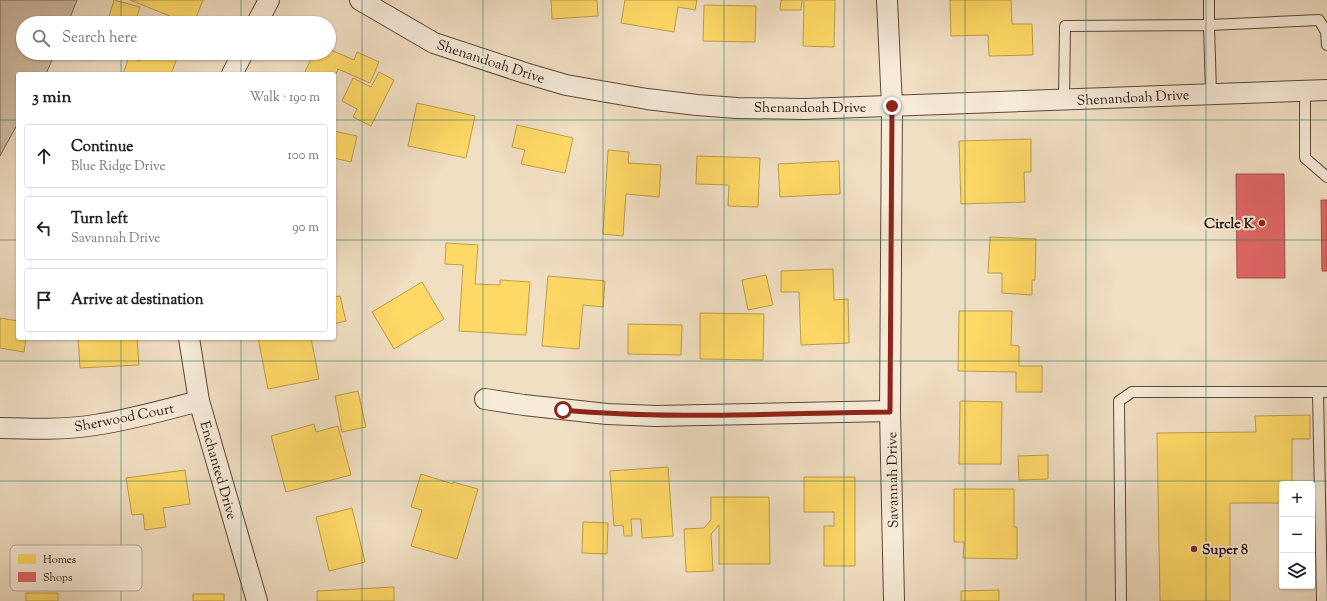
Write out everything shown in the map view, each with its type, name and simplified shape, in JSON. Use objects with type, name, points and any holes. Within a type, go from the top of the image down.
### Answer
[{"type":"street","points":[[261,16],[269,0]]},
{"type":"street","name":"Shenandoah Drive","points":[[360,0],[434,43],[566,85],[647,99],[737,108],[805,109],[1064,100],[1211,93],[1327,90]]},
{"type":"street","name":"Savannah Drive","points":[[887,0],[892,106],[890,412],[894,601]]},
{"type":"street","points":[[233,72],[239,60]]},
{"type":"street","name":"Enchanted Drive","points":[[189,340],[199,401],[257,601]]},
{"type":"street","points":[[485,399],[563,410],[656,416],[890,412]]},
{"type":"street","name":"Sherwood Court","points":[[0,428],[64,428],[94,425],[126,419],[199,401]]},
{"type":"lane","points":[[1209,0],[1211,93]]},
{"type":"lane","points":[[1064,100],[1065,26],[1209,25],[1320,20],[1326,32],[1327,45]]},
{"type":"lane","points":[[1305,91],[1305,158],[1327,177]]},
{"type":"lane","points":[[1121,601],[1119,401],[1132,392],[1323,392],[1322,601]]},
{"type":"shaded area","points":[[0,0],[77,0],[71,16],[16,16],[16,60],[52,60],[47,72],[16,72],[16,127],[0,156]]},
{"type":"building: Homes","points":[[114,0],[140,7],[137,16],[109,16]]},
{"type":"building: Homes","points":[[130,0],[203,0],[197,16],[170,16]]},
{"type":"building: Homes","points":[[551,0],[597,0],[598,16],[552,19]]},
{"type":"building: Homes","points":[[625,0],[697,0],[695,10],[678,7],[674,32],[621,23]]},
{"type":"building: Homes","points":[[781,0],[802,0],[801,10],[780,10]]},
{"type":"building: Homes","points":[[804,0],[835,0],[834,47],[803,46]]},
{"type":"building: Homes","points":[[950,0],[1011,0],[1012,24],[1032,24],[1033,55],[989,56],[988,35],[951,36]]},
{"type":"building: Homes","points":[[704,5],[756,6],[755,42],[703,41]]},
{"type":"building: Homes","points":[[336,52],[354,60],[357,52],[379,62],[370,83],[338,69],[336,74],[336,72],[305,72],[311,60],[336,60]]},
{"type":"building: Homes","points":[[128,60],[176,60],[172,72],[124,72]]},
{"type":"building: Homes","points":[[379,72],[394,80],[371,126],[353,117],[357,109],[342,101],[353,78],[371,87]]},
{"type":"building: Homes","points":[[417,103],[475,116],[466,158],[408,146]]},
{"type":"building: Homes","points":[[517,125],[573,138],[565,173],[521,164],[525,150],[512,147]]},
{"type":"building: Homes","points":[[336,131],[357,136],[351,162],[336,158]]},
{"type":"building: Homes","points":[[1031,139],[1031,172],[1024,172],[1025,202],[961,204],[959,141]]},
{"type":"building: Homes","points":[[608,150],[629,152],[628,163],[661,165],[659,197],[626,194],[623,236],[603,234]]},
{"type":"building: Homes","points":[[697,156],[760,158],[758,207],[728,206],[729,185],[696,184]]},
{"type":"building: Homes","points":[[839,161],[840,194],[780,197],[778,164]]},
{"type":"building: Homes","points":[[990,237],[1036,239],[1035,280],[1032,280],[1032,295],[1002,293],[1002,273],[988,273]]},
{"type":"building: Homes","points":[[446,243],[478,245],[475,284],[500,285],[500,280],[530,282],[526,335],[459,331],[463,265],[445,264]]},
{"type":"building: Homes","points":[[833,269],[834,300],[848,299],[849,343],[801,345],[799,292],[781,292],[781,271]]},
{"type":"building: Homes","points":[[766,275],[773,305],[748,310],[742,280]]},
{"type":"building: Homes","points":[[548,276],[605,281],[603,307],[583,305],[579,349],[542,346]]},
{"type":"building: Homes","points":[[422,282],[444,319],[394,349],[372,312]]},
{"type":"building: Homes","points":[[340,296],[346,321],[336,324],[336,297]]},
{"type":"building: Homes","points":[[959,311],[1012,311],[1011,345],[1019,346],[1019,366],[1042,366],[1042,392],[1016,392],[1016,372],[958,371]]},
{"type":"building: Homes","points":[[700,313],[764,314],[763,360],[700,359]]},
{"type":"building: Homes","points":[[0,318],[16,321],[16,340],[26,340],[24,352],[0,348]]},
{"type":"building: Homes","points":[[628,324],[682,325],[681,355],[628,354]]},
{"type":"building: Homes","points":[[78,340],[137,340],[139,365],[80,368]]},
{"type":"building: Homes","points":[[258,340],[311,340],[319,379],[268,389]]},
{"type":"building: Homes","points":[[358,391],[366,427],[342,432],[335,396]]},
{"type":"building: Homes","points":[[960,401],[1002,402],[1001,464],[959,464]]},
{"type":"building: Homes","points":[[1310,415],[1310,439],[1292,439],[1292,481],[1279,481],[1279,503],[1230,503],[1230,601],[1160,601],[1157,433],[1256,432],[1255,416]]},
{"type":"building: Homes","points":[[314,424],[316,432],[338,426],[351,475],[286,492],[271,436]]},
{"type":"building: Homes","points":[[1048,455],[1048,479],[1019,480],[1018,456]]},
{"type":"building: Homes","points":[[668,467],[673,536],[642,538],[641,519],[631,519],[632,536],[624,536],[623,525],[614,526],[610,471]]},
{"type":"building: Homes","points":[[185,470],[190,504],[163,508],[166,527],[145,530],[143,514],[132,515],[126,478]]},
{"type":"building: Homes","points":[[421,474],[453,484],[453,482],[478,489],[457,559],[411,546],[422,510],[411,507]]},
{"type":"building: Homes","points":[[804,477],[855,477],[855,566],[824,566],[824,526],[834,526],[834,512],[804,512]]},
{"type":"building: Homes","points":[[954,489],[1014,489],[1014,527],[1017,527],[1017,559],[963,558],[964,542],[954,542]]},
{"type":"building: Homes","points":[[711,497],[769,497],[770,564],[719,564],[719,525],[711,534],[713,571],[686,572],[684,529],[704,528],[711,520]]},
{"type":"building: Homes","points":[[352,508],[365,562],[329,571],[316,517]]},
{"type":"building: Homes","points":[[583,522],[608,523],[607,554],[582,553]]},
{"type":"building: Homes","points":[[394,587],[394,601],[317,601],[317,591]]},
{"type":"building: Homes","points":[[999,590],[999,601],[961,601],[961,591]]},
{"type":"building: Homes","points":[[26,593],[58,593],[58,601],[26,601]]},
{"type":"building: Homes","points":[[193,594],[224,594],[224,601],[193,601]]},
{"type":"building: Shops","points":[[1236,174],[1284,174],[1285,278],[1237,278]]},
{"type":"building: Shops","points":[[1321,200],[1327,200],[1327,271],[1322,271]]},
{"type":"place","name":"Circle K","points":[[1262,223]]},
{"type":"place","name":"Super 8","points":[[1194,549]]},
{"type":"route","points":[[563,410],[656,416],[890,412],[892,106]]}]
